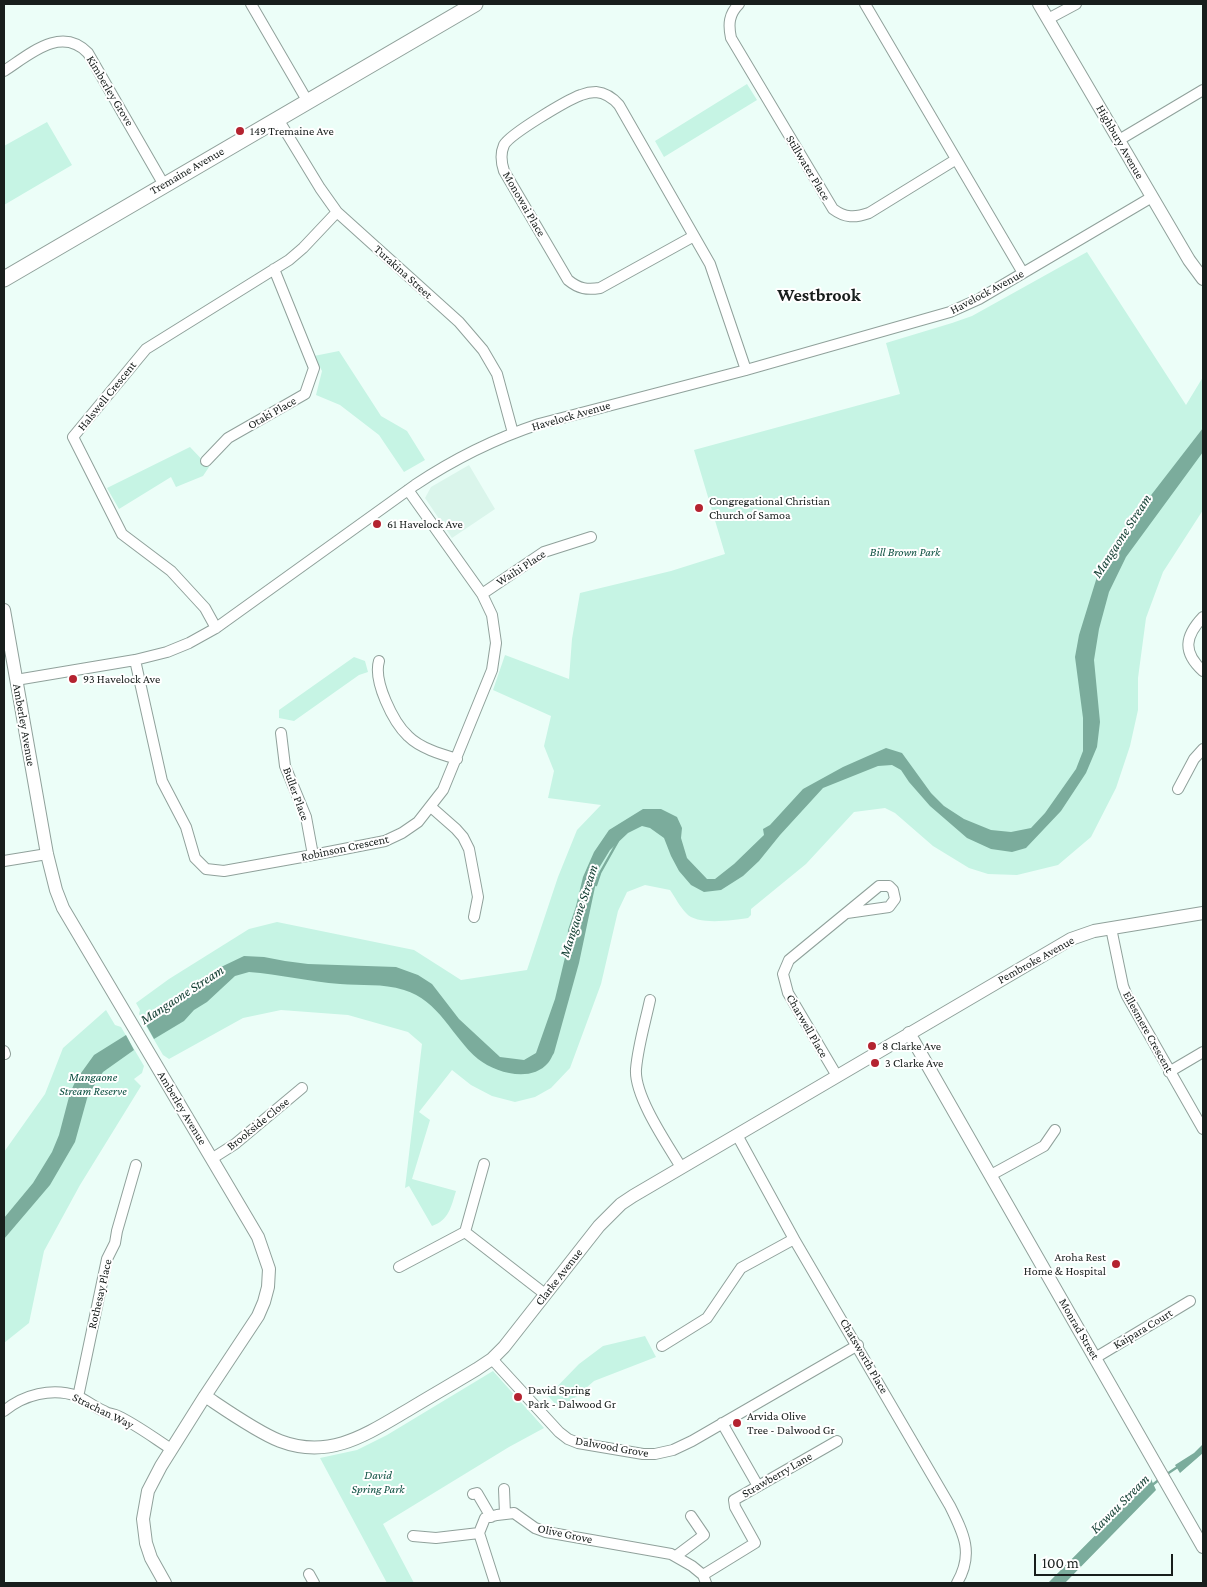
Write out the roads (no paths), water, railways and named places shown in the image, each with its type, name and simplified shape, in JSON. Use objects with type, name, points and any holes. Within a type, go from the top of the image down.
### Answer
[{"type":"main road","name":"Tremaine Avenue","points":[[4,279],[475,4]]},
{"type":"street","points":[[251,4],[308,102]]},
{"type":"street","name":"Stillwater Place","points":[[739,4],[731,14],[729,22],[731,38],[833,209],[847,217],[869,213],[955,160]]},
{"type":"street","points":[[865,4],[1023,273]]},
{"type":"street","name":"Highbury Avenue","points":[[1039,4],[1189,260],[1203,279]]},
{"type":"street","points":[[1048,20],[1076,4]]},
{"type":"street","name":"Kimberley Grove","points":[[4,71],[49,43],[62,41],[73,43],[83,48],[88,53],[164,185]]},
{"type":"street","points":[[1119,140],[1203,90]]},
{"type":"street","name":"Monowai Place","points":[[694,236],[600,288],[584,289],[578,287],[568,280],[504,171],[501,163],[504,146],[519,130],[580,95],[598,92],[607,95],[619,105],[694,236],[710,264],[746,370]]},
{"type":"street","name":"Turakina Street","points":[[278,119],[337,212],[459,322],[483,350],[497,374],[513,433]]},
{"type":"street","name":"Havelock Avenue","points":[[16,680],[135,660],[167,652],[189,643],[216,628],[408,490],[460,457],[513,433],[950,312],[1023,273],[1152,197]]},
{"type":"street","name":"Halswell Crescent","points":[[216,628],[205,608],[171,571],[122,534],[73,437],[146,349],[274,269],[303,248],[337,212]]},
{"type":"street","name":"Otaki Place","points":[[206,461],[228,438],[305,394],[314,368],[274,269]]},
{"type":"street","name":"Robinson Crescent","points":[[135,660],[162,781],[186,828],[195,858],[206,869],[224,871],[314,855],[385,841],[402,833],[418,822],[443,790],[492,670],[495,656],[495,630],[492,615],[482,594],[408,490]]},
{"type":"street","name":"Waihi Place","points":[[482,594],[544,552],[591,537]]},
{"type":"street","name":"Amberley Avenue","points":[[4,610],[47,854],[56,890],[63,908],[258,1237],[268,1269],[268,1287],[258,1316],[171,1449],[151,1483],[143,1519],[146,1543],[151,1558],[166,1583]]},
{"type":"street","points":[[1203,617],[1194,627],[1189,642],[1191,657],[1203,671]]},
{"type":"street","points":[[379,661],[378,672],[384,694],[397,721],[408,736],[432,750],[457,759]]},
{"type":"street","name":"Buller Place","points":[[281,733],[285,766],[306,817],[314,855]]},
{"type":"street","points":[[1178,789],[1194,759],[1203,749]]},
{"type":"street","points":[[431,807],[456,829],[463,837],[469,849],[478,897],[474,916]]},
{"type":"street","points":[[4,862],[47,854]]},
{"type":"street","name":"Charwell Place","points":[[837,1076],[788,993],[783,974],[789,960],[847,913]]},
{"type":"street","name":"Pembroke Avenue","points":[[909,1033],[1057,946],[1083,934],[1203,913]]},
{"type":"street","name":"Ellesmere Crescent","points":[[1111,928],[1123,986],[1203,1129]]},
{"type":"street","points":[[650,1000],[636,1070],[646,1106],[682,1167]]},
{"type":"street","name":"Clarke Avenue","points":[[205,1396],[279,1440],[306,1447],[333,1446],[353,1441],[492,1359],[504,1347],[599,1226],[621,1204],[909,1033]]},
{"type":"street","name":"Monrad Street","points":[[909,1033],[1203,1547]]},
{"type":"street","points":[[1170,1072],[1203,1052]]},
{"type":"street","name":"Brookside Close","points":[[212,1158],[235,1144],[302,1088]]},
{"type":"street","points":[[991,1175],[1044,1146],[1055,1130]]},
{"type":"street","name":"Chatsworth Place","points":[[738,1135],[794,1239],[858,1345],[962,1530],[966,1545],[966,1560],[957,1583]]},
{"type":"street","points":[[399,1268],[465,1232],[484,1164]]},
{"type":"street","name":"Rothesay Place","points":[[78,1396],[107,1259],[115,1243],[136,1165]]},
{"type":"street","points":[[465,1232],[545,1294]]},
{"type":"street","points":[[662,1346],[707,1318],[741,1268],[794,1239]]},
{"type":"street","name":"Kaipara Court","points":[[1095,1358],[1190,1301]]},
{"type":"street","name":"Dalwood Grove","points":[[492,1359],[559,1432],[568,1439],[578,1443],[643,1454],[655,1454],[674,1450],[858,1345]]},
{"type":"street","name":"Strachan Way","points":[[4,1411],[13,1404],[37,1395],[54,1392],[78,1396],[104,1412],[118,1416],[171,1449]]},
{"type":"street","points":[[722,1423],[758,1486]]},
{"type":"street","name":"Strawberry Lane","points":[[705,1579],[755,1543],[734,1507],[734,1500],[837,1441]]},
{"type":"street","points":[[495,1583],[478,1533],[485,1518],[505,1514],[504,1489]]},
{"type":"street","points":[[473,1494],[477,1493],[491,1517]]},
{"type":"street","name":"Olive Grove","points":[[505,1514],[514,1513],[535,1528],[546,1532],[672,1554],[692,1566],[705,1579]]},
{"type":"street","points":[[676,1556],[704,1535],[691,1516]]},
{"type":"street","points":[[414,1536],[436,1538],[478,1533]]},
{"type":"water","points":[[1203,428],[1203,452],[1126,557],[1109,592],[1099,629],[1094,660],[1100,722],[1097,747],[1086,773],[1061,811],[1026,848],[1012,852],[991,849],[967,838],[930,806],[901,770],[892,765],[878,766],[823,788],[759,861],[743,876],[721,890],[704,892],[691,885],[679,871],[664,838],[650,828],[642,826],[628,833],[610,850],[599,868],[579,963],[554,1053],[548,1063],[532,1073],[513,1074],[485,1064],[469,1050],[436,1010],[416,995],[404,990],[380,986],[329,983],[249,972],[235,976],[207,1002],[194,1010],[184,1021],[154,1039],[144,1021],[187,996],[221,967],[244,956],[264,957],[308,964],[396,967],[418,975],[432,984],[459,1019],[500,1057],[524,1060],[536,1053],[555,999],[567,949],[568,930],[583,877],[594,852],[609,830],[643,809],[661,809],[677,817],[682,828],[681,838],[687,858],[707,879],[715,879],[734,864],[764,835],[763,829],[770,825],[803,789],[843,767],[886,748],[902,753],[931,793],[944,806],[964,819],[991,830],[1011,832],[1031,828],[1045,813],[1076,769],[1083,751],[1083,718],[1075,657],[1079,635],[1096,580],[1105,561],[1138,512]]},
{"type":"water","points":[[126,1035],[134,1050],[103,1072],[88,1095],[75,1142],[50,1185],[4,1239],[4,1218],[33,1183],[52,1152],[59,1135],[70,1093],[76,1080],[94,1055]]},
{"type":"water","points":[[1203,1444],[1203,1453],[1180,1473],[1175,1465],[1194,1453]]},
{"type":"water","points":[[1151,1479],[1156,1490],[1065,1583],[1048,1583]]},
{"type":"waterway","name":"Mangaone Stream","points":[[596,885],[600,873],[618,841]]},
{"type":"waterway","name":"Kawau Stream","points":[[1167,1474],[1179,1466]]},
{"type":"waterway","name":"Kawau Stream","points":[[1151,1486],[1160,1479]]},
{"type":"place","name":"149 Tremaine Ave","points":[[240,131]]},
{"type":"place","name":"Congregational Christian Church of Samoa","points":[[699,508]]},
{"type":"place","name":"61 Havelock Ave","points":[[377,524]]},
{"type":"place","name":"93 Havelock Ave","points":[[73,679]]},
{"type":"place","name":"8 Clarke Ave","points":[[872,1046]]},
{"type":"place","name":"3 Clarke Ave","points":[[875,1063]]},
{"type":"place","name":"Aroha Rest Home & Hospital","points":[[1116,1264]]},
{"type":"place","name":"David Spring Park - Dalwood Gr","points":[[518,1397]]},
{"type":"place","name":"Arvida Olive Tree - Dalwood Gr","points":[[737,1423]]},
{"type":"district","name":"Westbrook","points":[[819,295]]},
{"type":"park label","name":"Bill Brown Park","points":[[905,552]]},
{"type":"park label","name":"Mangaone Stream Reserve","points":[[93,1084]]},
{"type":"park label","name":"David Spring Park","points":[[378,1482]]}]
